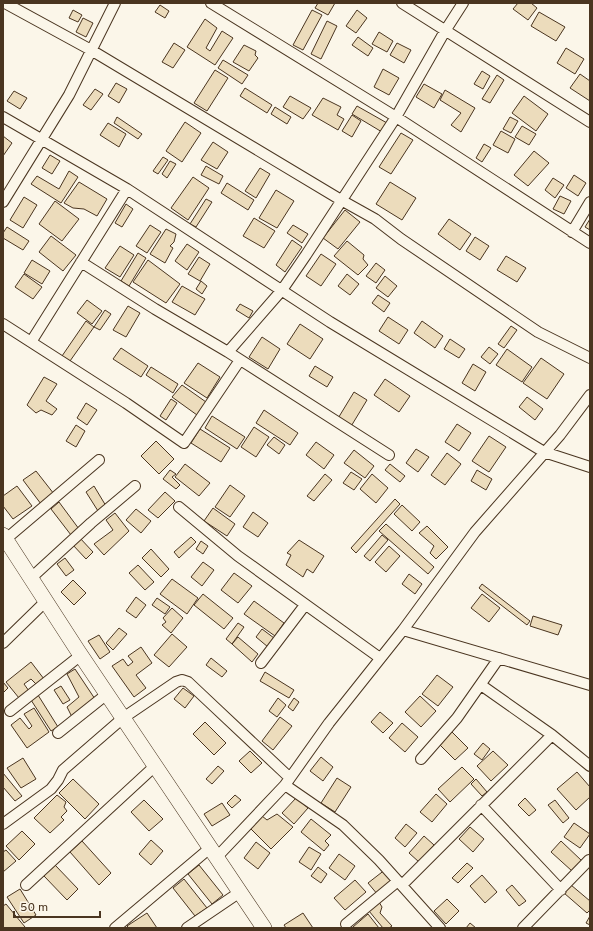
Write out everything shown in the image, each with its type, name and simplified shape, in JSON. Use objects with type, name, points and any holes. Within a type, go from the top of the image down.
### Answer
[{"type":"street","points":[[5,3],[91,50],[375,219],[401,239],[538,332],[590,358]]},
{"type":"street","points":[[3,202],[69,95],[115,3]]},
{"type":"street","points":[[211,3],[396,117],[590,243]]},
{"type":"street","points":[[402,3],[590,122]]},
{"type":"street","points":[[228,352],[282,290],[396,117],[445,31],[463,3]]},
{"type":"street","points":[[3,117],[127,189],[330,322],[544,452],[590,467]]},
{"type":"street","points":[[31,342],[127,189]]},
{"type":"street","points":[[572,232],[590,202]]},
{"type":"street","points":[[81,262],[155,309],[228,352],[389,455]]},
{"type":"street","points":[[3,324],[126,403],[184,443],[240,360]]},
{"type":"street","points":[[115,928],[213,853],[287,781],[329,723],[403,630],[475,532],[544,452],[590,395]]},
{"type":"street","points":[[99,460],[4,537],[80,655],[264,928]]},
{"type":"street","points":[[31,578],[91,522],[135,486]]},
{"type":"street","points":[[179,507],[238,556],[380,658]]},
{"type":"street","points":[[3,643],[46,601]]},
{"type":"street","points":[[261,663],[305,605]]},
{"type":"street","points":[[403,630],[590,685]]},
{"type":"street","points":[[10,711],[80,655]]},
{"type":"street","points":[[421,760],[457,718],[499,658]]},
{"type":"street","points":[[3,824],[51,789],[63,770],[123,718],[176,682],[182,680],[188,682],[287,781],[343,825],[379,860],[440,928]]},
{"type":"street","points":[[481,685],[552,735],[590,766]]},
{"type":"street","points":[[58,733],[107,694]]},
{"type":"street","points":[[346,924],[400,883],[552,735]]},
{"type":"street","points":[[26,885],[74,839],[155,766]]},
{"type":"street","points":[[481,805],[561,890]]},
{"type":"street","points":[[523,928],[589,860]]},
{"type":"street","points":[[187,928],[240,892]]},
{"type":"building","points":[[318,3],[335,3],[328,15],[315,8]]},
{"type":"building","points":[[518,3],[531,3],[537,8],[528,20],[513,9]]},
{"type":"building","points":[[160,5],[169,11],[165,18],[155,12]]},
{"type":"building","points":[[73,10],[82,15],[78,22],[69,18]]},
{"type":"building","points":[[312,10],[322,15],[303,50],[293,45]]},
{"type":"building","points":[[357,10],[367,18],[356,33],[346,26]]},
{"type":"building","points":[[539,12],[565,27],[556,41],[531,26]]},
{"type":"building","points":[[83,18],[93,23],[86,37],[76,32]]},
{"type":"building","points":[[205,19],[217,28],[206,48],[210,51],[222,31],[233,38],[215,65],[187,47]]},
{"type":"building","points":[[327,21],[337,26],[321,59],[311,54]]},
{"type":"building","points":[[379,32],[393,41],[387,52],[372,44]]},
{"type":"building","points":[[358,37],[373,48],[368,56],[352,45]]},
{"type":"building","points":[[174,43],[185,50],[173,68],[162,62]]},
{"type":"building","points":[[397,43],[411,50],[404,63],[390,55]]},
{"type":"building","points":[[244,45],[256,51],[255,55],[258,58],[249,71],[233,62]]},
{"type":"building","points":[[566,48],[584,59],[575,74],[557,63]]},
{"type":"building","points":[[223,60],[248,75],[242,84],[218,68]]},
{"type":"building","points":[[383,69],[399,78],[389,95],[374,87]]},
{"type":"building","points":[[215,70],[228,78],[207,111],[194,103]]},
{"type":"building","points":[[482,71],[490,76],[483,89],[474,84]]},
{"type":"building","points":[[580,74],[590,81],[590,101],[570,88]]},
{"type":"building","points":[[497,75],[504,80],[490,103],[482,99]]},
{"type":"building","points":[[116,83],[127,89],[119,103],[108,96]]},
{"type":"building","points":[[424,84],[442,94],[434,108],[416,97]]},
{"type":"building","points":[[245,88],[272,105],[267,113],[240,96]]},
{"type":"building","points":[[95,89],[103,94],[91,110],[83,105]]},
{"type":"building","points":[[445,90],[475,108],[461,132],[451,125],[461,113],[440,100]]},
{"type":"building","points":[[14,91],[27,98],[20,109],[7,101]]},
{"type":"building","points":[[290,96],[311,108],[303,119],[283,107]]},
{"type":"building","points":[[524,96],[548,114],[536,131],[512,113]]},
{"type":"building","points":[[323,98],[341,107],[337,115],[344,119],[338,130],[312,115]]},
{"type":"building","points":[[357,106],[387,123],[382,132],[352,114]]},
{"type":"building","points":[[275,107],[291,117],[287,124],[271,114]]},
{"type":"building","points":[[352,115],[361,121],[352,137],[342,131]]},
{"type":"building","points":[[117,117],[142,134],[138,139],[114,123]]},
{"type":"building","points":[[510,117],[518,121],[511,133],[503,129]]},
{"type":"building","points":[[185,122],[201,133],[182,162],[166,151]]},
{"type":"building","points":[[108,123],[126,134],[119,147],[100,135]]},
{"type":"building","points":[[522,126],[536,134],[529,145],[515,137]]},
{"type":"building","points":[[501,131],[515,139],[508,153],[493,145]]},
{"type":"building","points":[[401,133],[413,140],[391,174],[379,167]]},
{"type":"building","points":[[3,136],[12,143],[3,156]]},
{"type":"building","points":[[213,142],[228,152],[217,169],[201,160]]},
{"type":"building","points":[[484,144],[491,148],[482,162],[476,158]]},
{"type":"building","points":[[534,151],[549,163],[528,186],[514,175]]},
{"type":"building","points":[[50,155],[60,161],[52,174],[42,168]]},
{"type":"building","points":[[163,157],[168,160],[158,174],[153,171]]},
{"type":"building","points":[[170,161],[176,164],[167,178],[162,174]]},
{"type":"building","points":[[206,166],[223,176],[219,184],[201,175]]},
{"type":"building","points":[[260,168],[270,174],[256,198],[245,191]]},
{"type":"building","points":[[69,171],[78,177],[61,203],[31,184],[37,176],[59,189]]},
{"type":"building","points":[[574,175],[586,183],[578,196],[566,188]]},
{"type":"building","points":[[193,177],[209,188],[188,220],[171,208]]},
{"type":"building","points":[[553,178],[564,185],[555,198],[545,190]]},
{"type":"building","points":[[79,182],[107,199],[97,216],[84,209],[73,208],[64,203]]},
{"type":"building","points":[[390,182],[416,198],[402,220],[376,204]]},
{"type":"building","points":[[227,183],[254,200],[248,210],[221,193]]},
{"type":"building","points":[[276,190],[294,201],[277,228],[259,218]]},
{"type":"building","points":[[560,196],[571,201],[564,214],[553,209]]},
{"type":"building","points":[[24,197],[37,205],[23,228],[10,220]]},
{"type":"building","points":[[206,199],[212,202],[196,227],[190,224]]},
{"type":"building","points":[[55,201],[79,219],[62,241],[39,224]]},
{"type":"building","points":[[126,204],[133,209],[122,227],[115,223]]},
{"type":"building","points":[[345,210],[360,222],[338,249],[323,238]]},
{"type":"building","points":[[254,218],[275,231],[264,248],[243,236]]},
{"type":"building","points":[[449,219],[471,234],[460,250],[438,234]]},
{"type":"building","points":[[590,219],[590,230],[585,227]]},
{"type":"building","points":[[150,225],[161,232],[147,253],[136,246]]},
{"type":"building","points":[[293,225],[308,234],[302,243],[287,233]]},
{"type":"building","points":[[7,227],[29,241],[23,250],[3,238],[3,233]]},
{"type":"building","points":[[166,229],[176,234],[174,242],[170,246],[173,248],[165,263],[150,254]]},
{"type":"building","points":[[51,236],[76,255],[63,271],[39,252]]},
{"type":"building","points":[[475,237],[489,246],[480,260],[466,251]]},
{"type":"building","points":[[292,240],[302,247],[285,272],[276,265]]},
{"type":"building","points":[[347,241],[364,255],[363,259],[368,265],[358,275],[334,256]]},
{"type":"building","points":[[187,244],[199,252],[187,270],[175,261]]},
{"type":"building","points":[[120,246],[134,255],[120,277],[105,268]]},
{"type":"building","points":[[138,253],[146,258],[129,286],[121,281]]},
{"type":"building","points":[[321,254],[336,264],[321,286],[306,276]]},
{"type":"building","points":[[506,256],[526,268],[517,282],[497,270]]},
{"type":"building","points":[[199,257],[210,264],[200,281],[188,274]]},
{"type":"building","points":[[32,260],[50,271],[42,284],[24,273]]},
{"type":"building","points":[[148,260],[180,284],[166,303],[133,282]]},
{"type":"building","points":[[376,263],[385,270],[376,283],[366,276]]},
{"type":"building","points":[[24,274],[42,287],[33,299],[15,287]]},
{"type":"building","points":[[347,274],[359,284],[350,295],[338,286]]},
{"type":"building","points":[[385,276],[397,286],[388,297],[376,288]]},
{"type":"building","points":[[201,281],[207,286],[202,294],[196,289]]},
{"type":"building","points":[[182,286],[205,299],[195,315],[172,302]]},
{"type":"building","points":[[378,295],[390,303],[384,312],[372,303]]},
{"type":"building","points":[[87,300],[102,311],[92,324],[77,313]]},
{"type":"building","points":[[240,304],[253,311],[249,318],[236,310]]},
{"type":"building","points":[[128,306],[140,313],[126,337],[113,330]]},
{"type":"building","points":[[105,310],[111,314],[100,330],[94,327]]},
{"type":"building","points":[[388,317],[408,330],[399,344],[379,331]]},
{"type":"building","points":[[86,321],[94,327],[70,361],[62,356]]},
{"type":"building","points":[[422,321],[443,336],[435,348],[414,333]]},
{"type":"building","points":[[300,324],[323,339],[310,359],[287,344]]},
{"type":"building","points":[[511,326],[517,330],[504,348],[498,344]]},
{"type":"building","points":[[262,337],[280,349],[268,369],[249,357]]},
{"type":"building","points":[[450,339],[465,349],[459,358],[444,349]]},
{"type":"building","points":[[489,347],[498,354],[490,364],[481,357]]},
{"type":"building","points":[[121,348],[148,366],[141,377],[113,359]]},
{"type":"building","points":[[507,349],[532,367],[522,382],[496,365]]},
{"type":"building","points":[[541,358],[564,374],[547,399],[523,383]]},
{"type":"building","points":[[198,363],[220,377],[207,398],[184,383]]},
{"type":"building","points":[[473,364],[486,372],[475,391],[462,383]]},
{"type":"building","points":[[315,366],[333,377],[327,387],[309,376]]},
{"type":"building","points":[[151,367],[178,384],[173,393],[146,375]]},
{"type":"building","points":[[44,377],[57,384],[46,401],[57,409],[52,415],[41,410],[36,413],[27,405]]},
{"type":"building","points":[[385,379],[410,396],[399,412],[374,395]]},
{"type":"building","points":[[182,385],[206,402],[197,415],[172,397]]},
{"type":"building","points":[[354,392],[367,400],[350,428],[337,420]]},
{"type":"building","points":[[527,397],[543,409],[535,420],[519,407]]},
{"type":"building","points":[[171,399],[177,403],[166,420],[160,416]]},
{"type":"building","points":[[86,403],[97,410],[87,425],[77,418]]},
{"type":"building","points":[[264,410],[298,433],[290,445],[256,423]]},
{"type":"building","points":[[212,416],[245,437],[237,449],[205,428]]},
{"type":"building","points":[[457,424],[471,433],[459,451],[445,442]]},
{"type":"building","points":[[76,425],[85,431],[76,447],[66,441]]},
{"type":"building","points":[[254,427],[269,437],[256,457],[241,447]]},
{"type":"building","points":[[200,429],[230,448],[221,462],[191,443]]},
{"type":"building","points":[[489,436],[506,447],[489,472],[472,461]]},
{"type":"building","points":[[274,437],[285,445],[279,454],[267,445]]},
{"type":"building","points":[[156,441],[174,459],[159,474],[141,456]]},
{"type":"building","points":[[316,442],[334,455],[324,469],[306,455]]},
{"type":"building","points":[[416,449],[429,457],[418,472],[406,463]]},
{"type":"building","points":[[354,450],[374,466],[365,478],[344,463]]},
{"type":"building","points":[[447,453],[461,464],[445,485],[431,475]]},
{"type":"building","points":[[185,464],[210,483],[199,496],[175,477]]},
{"type":"building","points":[[390,464],[405,476],[400,482],[385,470]]},
{"type":"building","points":[[170,470],[176,474],[172,477],[180,485],[176,489],[163,479]]},
{"type":"building","points":[[477,470],[492,479],[486,490],[471,481]]},
{"type":"building","points":[[36,471],[54,494],[41,504],[23,480]]},
{"type":"building","points":[[351,472],[362,479],[354,490],[343,483]]},
{"type":"building","points":[[325,474],[332,480],[314,501],[307,496]]},
{"type":"building","points":[[372,474],[388,488],[376,503],[360,489]]},
{"type":"building","points":[[230,485],[245,496],[230,517],[215,507]]},
{"type":"building","points":[[17,486],[32,506],[13,519],[3,506],[3,496]]},
{"type":"building","points":[[94,486],[106,506],[98,511],[86,492]]},
{"type":"building","points":[[165,492],[175,501],[158,518],[148,510]]},
{"type":"building","points":[[395,499],[400,504],[356,553],[351,548]]},
{"type":"building","points":[[59,502],[79,529],[71,535],[51,509]]},
{"type":"building","points":[[402,505],[420,522],[412,531],[394,514]]},
{"type":"building","points":[[213,508],[235,524],[227,536],[204,521]]},
{"type":"building","points":[[136,509],[151,521],[141,533],[126,520]]},
{"type":"building","points":[[253,512],[268,523],[258,537],[243,527]]},
{"type":"building","points":[[115,513],[129,531],[104,555],[94,544],[113,530],[106,520]]},
{"type":"building","points":[[386,524],[434,567],[428,574],[379,531]]},
{"type":"building","points":[[427,526],[448,547],[436,559],[430,553],[434,546],[419,533]]},
{"type":"building","points":[[382,535],[388,540],[370,561],[364,556]]},
{"type":"building","points":[[79,537],[93,552],[86,559],[72,544]]},
{"type":"building","points":[[191,537],[196,542],[179,558],[174,552]]},
{"type":"building","points":[[299,540],[324,556],[313,573],[307,569],[303,577],[286,565],[291,555],[287,553]]},
{"type":"building","points":[[201,541],[208,546],[203,554],[196,549]]},
{"type":"building","points":[[389,546],[400,556],[386,572],[375,562]]},
{"type":"building","points":[[151,549],[169,569],[161,577],[142,558]]},
{"type":"building","points":[[65,558],[74,570],[66,576],[57,564]]},
{"type":"building","points":[[203,562],[214,570],[202,586],[191,577]]},
{"type":"building","points":[[138,565],[154,582],[145,590],[129,573]]},
{"type":"building","points":[[234,573],[252,586],[238,603],[221,590]]},
{"type":"building","points":[[409,574],[422,584],[415,594],[402,584]]},
{"type":"building","points":[[172,579],[198,598],[187,614],[160,594]]},
{"type":"building","points":[[73,580],[86,593],[74,605],[61,592]]},
{"type":"building","points":[[482,584],[530,621],[527,625],[479,588]]},
{"type":"building","points":[[203,594],[233,618],[224,629],[194,605]]},
{"type":"building","points":[[482,594],[500,608],[489,622],[471,608]]},
{"type":"building","points":[[136,597],[146,605],[136,618],[126,611]]},
{"type":"building","points":[[157,598],[170,607],[165,614],[152,605]]},
{"type":"building","points":[[254,601],[284,623],[275,636],[244,614]]},
{"type":"building","points":[[172,608],[183,618],[171,633],[162,625],[166,622],[163,618]]},
{"type":"building","points":[[533,616],[562,625],[558,635],[530,626]]},
{"type":"building","points":[[238,623],[244,627],[232,644],[226,639]]},
{"type":"building","points":[[119,628],[127,634],[113,650],[106,643]]},
{"type":"building","points":[[262,629],[274,638],[268,647],[256,637]]},
{"type":"building","points":[[172,634],[187,647],[169,667],[154,655]]},
{"type":"building","points":[[99,635],[110,652],[100,659],[88,641]]},
{"type":"building","points":[[238,637],[258,654],[252,662],[232,644]]},
{"type":"building","points":[[141,647],[152,663],[136,675],[146,688],[134,697],[112,666],[123,659],[128,666],[133,662],[128,656]]},
{"type":"building","points":[[211,658],[227,671],[222,677],[206,665]]},
{"type":"building","points":[[31,662],[44,679],[36,684],[31,679],[24,684],[29,691],[19,698],[6,682]]},
{"type":"building","points":[[75,669],[95,699],[72,717],[67,707],[79,697],[67,674]]},
{"type":"building","points":[[265,672],[294,690],[289,698],[260,681]]},
{"type":"building","points":[[437,675],[453,687],[438,706],[422,694]]},
{"type":"building","points":[[3,682],[8,688],[3,693]]},
{"type":"building","points":[[61,686],[70,700],[63,704],[54,690]]},
{"type":"building","points":[[183,688],[194,696],[185,708],[174,699]]},
{"type":"building","points":[[38,695],[58,727],[51,731],[31,700]]},
{"type":"building","points":[[420,696],[436,711],[421,727],[405,712]]},
{"type":"building","points":[[278,698],[286,705],[277,717],[269,711]]},
{"type":"building","points":[[294,698],[299,702],[293,711],[288,707]]},
{"type":"building","points":[[34,708],[49,732],[27,748],[11,725],[20,718],[29,729],[32,726],[24,714]]},
{"type":"building","points":[[380,712],[393,723],[383,733],[371,722]]},
{"type":"building","points":[[280,717],[292,726],[273,750],[262,741]]},
{"type":"building","points":[[205,722],[226,743],[214,755],[193,734]]},
{"type":"building","points":[[402,723],[418,737],[405,752],[389,738]]},
{"type":"building","points":[[450,730],[468,748],[455,760],[438,743]]},
{"type":"building","points":[[483,743],[490,749],[482,760],[474,754]]},
{"type":"building","points":[[250,751],[262,763],[251,773],[239,761]]},
{"type":"building","points":[[493,751],[508,765],[491,781],[477,766]]},
{"type":"building","points":[[321,757],[333,767],[323,781],[310,771]]},
{"type":"building","points":[[23,758],[36,779],[21,788],[7,768]]},
{"type":"building","points":[[218,766],[224,771],[212,784],[206,779]]},
{"type":"building","points":[[462,767],[474,779],[450,802],[438,789]]},
{"type":"building","points":[[577,772],[590,787],[590,797],[576,810],[557,789]]},
{"type":"building","points":[[3,773],[22,796],[15,801],[3,787]]},
{"type":"building","points":[[337,778],[351,787],[335,812],[321,803]]},
{"type":"building","points":[[73,779],[99,804],[85,819],[59,793]]},
{"type":"building","points":[[476,779],[487,792],[482,796],[471,784]]},
{"type":"building","points":[[436,794],[447,804],[432,822],[420,812]]},
{"type":"building","points":[[57,795],[66,802],[64,807],[67,811],[61,817],[64,820],[50,833],[34,818]]},
{"type":"building","points":[[235,795],[241,800],[232,808],[227,803]]},
{"type":"building","points":[[296,798],[308,808],[294,824],[282,813]]},
{"type":"building","points":[[525,798],[536,810],[529,816],[518,805]]},
{"type":"building","points":[[144,800],[163,819],[149,831],[131,812]]},
{"type":"building","points":[[555,800],[569,818],[563,823],[548,805]]},
{"type":"building","points":[[222,803],[230,815],[212,826],[204,814]]},
{"type":"building","points":[[277,814],[293,827],[271,849],[250,828],[262,816],[267,820]]},
{"type":"building","points":[[311,819],[331,835],[325,841],[329,845],[324,851],[301,832]]},
{"type":"building","points":[[574,823],[590,834],[580,848],[564,837]]},
{"type":"building","points":[[406,824],[417,833],[405,847],[395,838]]},
{"type":"building","points":[[470,827],[484,839],[473,852],[459,839]]},
{"type":"building","points":[[22,831],[35,844],[19,860],[6,846]]},
{"type":"building","points":[[424,836],[434,845],[419,862],[409,853]]},
{"type":"building","points":[[151,840],[163,851],[151,865],[139,854]]},
{"type":"building","points":[[82,841],[111,873],[99,885],[70,852]]},
{"type":"building","points":[[561,841],[582,861],[572,871],[551,852]]},
{"type":"building","points":[[256,842],[270,853],[258,869],[244,858]]},
{"type":"building","points":[[309,847],[321,854],[311,870],[299,862]]},
{"type":"building","points":[[6,850],[16,861],[3,872],[3,852]]},
{"type":"building","points":[[339,854],[355,866],[345,880],[329,868]]},
{"type":"building","points":[[467,863],[473,868],[458,883],[452,878]]},
{"type":"building","points":[[55,865],[78,889],[67,900],[44,876]]},
{"type":"building","points":[[199,865],[223,895],[212,904],[188,874]]},
{"type":"building","points":[[318,867],[327,874],[321,883],[311,876]]},
{"type":"building","points":[[386,869],[395,880],[378,895],[368,883]]},
{"type":"building","points":[[482,875],[497,892],[485,903],[470,886]]},
{"type":"building","points":[[184,879],[207,908],[195,916],[173,888]]},
{"type":"building","points":[[355,880],[366,892],[345,910],[334,898]]},
{"type":"building","points":[[512,885],[526,901],[519,906],[506,890]]},
{"type":"building","points":[[571,885],[590,901],[590,910],[587,913],[564,893]]},
{"type":"building","points":[[20,889],[36,915],[24,923],[7,897]]},
{"type":"building","points":[[447,899],[459,911],[446,924],[434,911]]},
{"type":"building","points":[[379,902],[382,907],[380,913],[392,926],[389,928],[383,928],[369,911]]},
{"type":"building","points":[[6,904],[25,927],[3,928],[3,906]]},
{"type":"building","points":[[147,913],[157,928],[129,928],[127,926]]},
{"type":"building","points":[[303,913],[313,928],[286,928],[284,925]]},
{"type":"building","points":[[368,914],[379,928],[353,927]]},
{"type":"building","points":[[590,916],[590,925],[586,923]]},
{"type":"building","points":[[470,923],[476,928],[466,928]]}]
